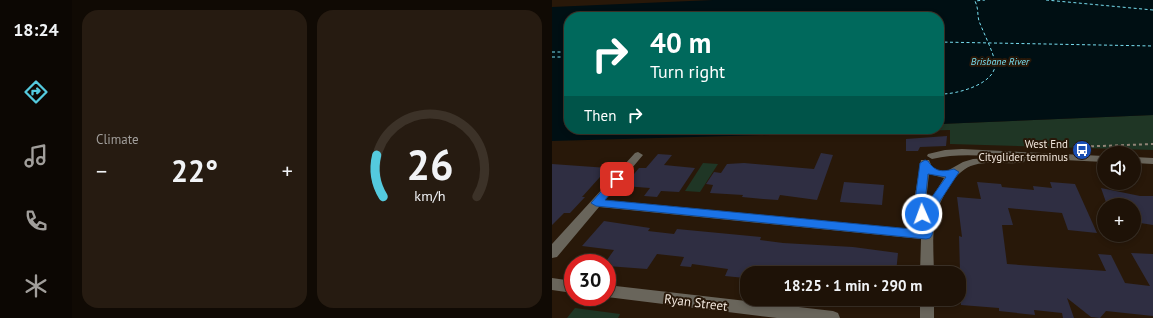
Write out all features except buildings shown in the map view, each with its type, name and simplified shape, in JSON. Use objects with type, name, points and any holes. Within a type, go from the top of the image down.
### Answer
[{"type":"street","points":[[928,159],[962,152],[1051,158],[1097,159]]},
{"type":"street","points":[[552,253],[638,155]]},
{"type":"street","points":[[926,235],[934,201],[955,171],[957,164],[951,158],[942,155],[928,159]]},
{"type":"street","points":[[928,159],[929,170],[936,174],[944,175],[955,171],[965,164],[974,162],[1051,158]]},
{"type":"street","points":[[927,266],[926,235],[920,201],[928,159]]},
{"type":"street","points":[[1141,160],[1153,161]]},
{"type":"street","points":[[596,203],[926,235]]},
{"type":"street","points":[[552,284],[564,286]]},
{"type":"street","name":"Ryan Street","points":[[616,292],[833,318]]},
{"type":"street","points":[[927,306],[927,318]]},
{"type":"path","points":[[1069,148],[1099,145],[1153,144]]},
{"type":"green space","points":[[1153,115],[1153,150],[1141,150],[1141,146],[1097,146],[1097,148],[950,144],[950,130],[944,130],[944,124]]},
{"type":"green space","points":[[703,163],[718,164],[700,192],[685,191]]},
{"type":"green space","points":[[575,308],[620,314],[618,318],[567,318]]},
{"type":"water","name":"Brisbane River","points":[[713,0],[1153,0],[1153,115],[944,124],[944,12],[564,12],[564,134],[800,134],[552,141],[552,7]]},
{"type":"ferry route","points":[[985,0],[975,1],[979,21],[988,43]]},
{"type":"ferry route","points":[[1046,0],[1153,10]]},
{"type":"ferry route","points":[[944,42],[988,43]]},
{"type":"ferry route","points":[[944,94],[955,93],[974,87],[990,76],[994,70],[995,62],[988,43]]},
{"type":"ferry route","points":[[988,43],[1153,46]]},
{"type":"ferry route","points":[[552,52],[564,52]]},
{"type":"ferry route","points":[[552,57],[564,57]]},
{"type":"place","name":"West End Cityglider terminus","points":[[1082,150]]},
{"type":"route","points":[[617,179],[596,203],[926,235],[934,201],[954,172],[944,175],[936,174],[925,166],[925,163],[920,201],[922,214]]}]
